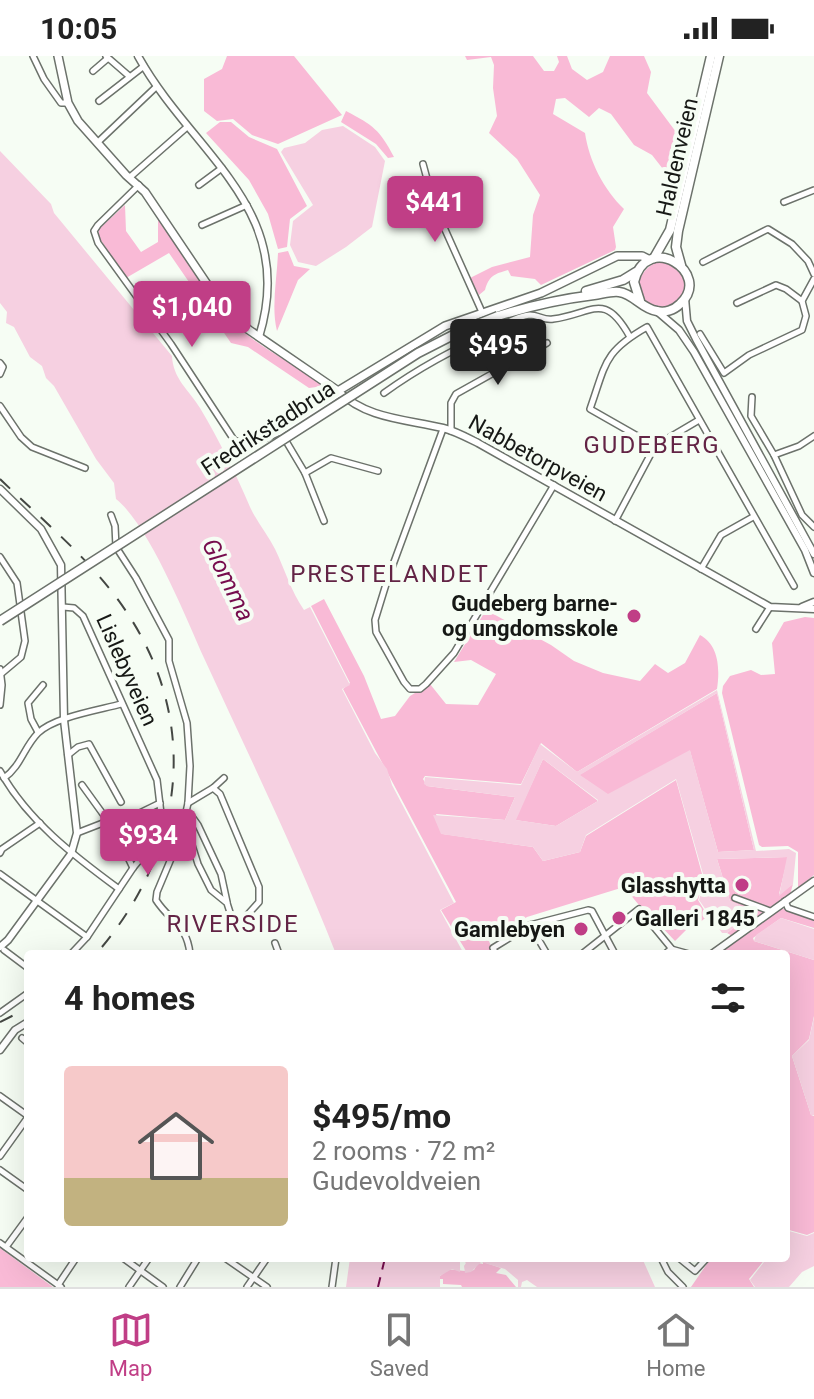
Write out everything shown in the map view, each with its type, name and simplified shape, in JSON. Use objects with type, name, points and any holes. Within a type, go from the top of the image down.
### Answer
[{"type":"highway","name":"Haldenveien","points":[[652,259],[670,230],[711,56]]},
{"type":"highway","name":"Haldenveien","points":[[681,266],[676,247],[680,220],[719,56]]},
{"type":"highway","points":[[669,258],[681,266],[688,283],[685,298],[672,310],[658,312],[620,292],[574,296],[623,280],[652,259],[669,258]]},
{"type":"highway","points":[[638,270],[634,287],[640,301]]},
{"type":"highway","name":"Fredrikstadbrua","points":[[0,621],[434,344],[498,316],[574,296]]},
{"type":"main road","name":"Nabbetorpveien","points":[[58,56],[68,103],[78,121],[158,209],[214,297],[230,315],[259,337],[340,392]]},
{"type":"main road","points":[[340,392],[432,331],[541,293],[611,258],[624,254],[652,259]]},
{"type":"main road","points":[[632,256],[638,270]]},
{"type":"street","points":[[33,56],[53,94],[61,103],[68,103]]},
{"type":"street","points":[[138,56],[156,87],[222,168],[248,205],[260,229],[267,266],[266,302],[259,337]]},
{"type":"street","points":[[93,71],[106,57],[129,76]]},
{"type":"street","points":[[99,101],[144,66]]},
{"type":"street","points":[[97,143],[156,87]]},
{"type":"street","points":[[129,178],[187,127]]},
{"type":"street","points":[[423,164],[434,205],[482,312]]},
{"type":"street","points":[[199,185],[222,168]]},
{"type":"street","points":[[139,185],[98,225],[94,231],[98,243],[171,344],[234,440],[240,443],[263,441],[340,392]]},
{"type":"street","points":[[784,202],[814,190]]},
{"type":"street","points":[[202,225],[248,205]]},
{"type":"street","points":[[703,262],[768,229],[792,244],[808,261],[814,276],[802,301]]},
{"type":"street","points":[[700,334],[724,373],[749,355],[802,330],[806,316],[802,301],[776,285],[737,303]]},
{"type":"street","points":[[685,298],[687,321],[696,339],[814,554]]},
{"type":"street","points":[[384,393],[444,353],[518,318],[532,315],[553,319],[580,311],[605,309],[616,314],[630,337]]},
{"type":"street","points":[[658,312],[679,330],[694,352],[813,567]]},
{"type":"street","points":[[655,446],[590,409],[611,353],[647,327],[794,586]]},
{"type":"street","points":[[432,331],[444,353]]},
{"type":"street","points":[[547,343],[456,394],[451,403],[447,430],[376,615],[376,632],[410,689],[420,689],[454,653],[554,485]]},
{"type":"street","points":[[0,363],[3,367],[0,374]]},
{"type":"street","name":"Nabbetorpveien","points":[[340,392],[353,405],[371,412],[447,430],[478,443],[770,607],[814,609]]},
{"type":"street","points":[[752,397],[751,416],[774,455],[802,515],[814,527]]},
{"type":"street","points":[[0,406],[32,447],[85,468]]},
{"type":"street","points":[[615,521],[655,446],[699,420]]},
{"type":"street","points":[[280,431],[305,473],[324,521]]},
{"type":"street","points":[[774,455],[799,446],[814,436]]},
{"type":"street","points":[[305,473],[331,458],[378,471]]},
{"type":"street","name":"Lislebyveien","points":[[0,489],[41,529],[55,551],[63,574],[63,607],[74,608],[83,616],[157,780],[160,803]]},
{"type":"street","points":[[111,515],[116,547],[169,640],[169,661],[187,723],[190,764],[188,803],[181,835],[156,900],[183,930],[190,950]]},
{"type":"street","points":[[701,569],[721,535],[753,517]]},
{"type":"street","points":[[0,557],[17,583],[25,634],[23,655],[1,671],[0,705]]},
{"type":"street","name":"Nabbetorpveien","points":[[802,607],[814,602]]},
{"type":"street","points":[[24,964],[3,945],[71,854],[77,833],[64,720],[63,607]]},
{"type":"street","points":[[756,629],[770,607]]},
{"type":"street","points":[[38,732],[28,703],[43,685]]},
{"type":"street","points":[[4,778],[18,766],[38,732],[48,725],[121,704]]},
{"type":"street","points":[[66,739],[78,747]]},
{"type":"street","points":[[68,756],[78,747],[89,744],[121,802]]},
{"type":"street","points":[[0,771],[40,823],[71,854],[119,889]]},
{"type":"street","points":[[188,803],[224,778]]},
{"type":"street","points":[[82,785],[111,824],[133,868]]},
{"type":"street","points":[[185,814],[198,825],[221,874],[234,925],[242,921],[259,902],[259,887],[220,794],[213,788]]},
{"type":"street","points":[[75,950],[160,833],[160,803],[111,824],[77,833]]},
{"type":"street","points":[[0,853],[40,823]]},
{"type":"street","points":[[191,842],[211,890],[227,903]]},
{"type":"street","points":[[0,874],[87,937]]},
{"type":"street","points":[[717,950],[814,881]]},
{"type":"street","points":[[735,898],[770,911]]},
{"type":"street","points":[[785,901],[788,908],[814,917]]},
{"type":"street","points":[[587,950],[639,909],[673,950]]},
{"type":"street","points":[[495,950],[530,925],[588,910],[592,911],[613,950]]},
{"type":"street","points":[[530,925],[545,950]]},
{"type":"street","points":[[275,943],[278,950]]},
{"type":"street","points":[[0,1013],[24,996]]},
{"type":"street","points":[[0,1050],[15,1030],[24,1024]]},
{"type":"street","points":[[0,1096],[24,1114]]},
{"type":"street","points":[[0,1156],[24,1123]]},
{"type":"street","points":[[0,1170],[24,1187]]},
{"type":"street","points":[[24,1221],[3,1245],[24,1260]]},
{"type":"street","points":[[26,1262],[59,1286],[74,1262]]},
{"type":"street","points":[[128,1262],[163,1287]]},
{"type":"street","points":[[129,1287],[146,1262]]},
{"type":"street","points":[[180,1287],[196,1262]]},
{"type":"street","points":[[231,1262],[267,1287]]},
{"type":"street","points":[[247,1287],[264,1262]]},
{"type":"street","points":[[332,1287],[335,1262]]},
{"type":"street","points":[[666,1262],[668,1272],[683,1287]]},
{"type":"street","points":[[684,1262],[695,1271],[703,1262]]},
{"type":"shaded area","points":[[227,56],[294,56],[342,115],[278,144],[252,135],[233,119],[217,121],[204,111],[204,79],[222,69]]},
{"type":"shaded area","points":[[465,56],[533,56],[544,71],[554,71],[559,62],[557,56],[567,56],[572,69],[587,80],[603,72],[610,56],[644,56],[651,72],[647,93],[676,132],[683,132],[670,178],[652,155],[634,145],[611,114],[599,108],[589,117],[565,98],[556,99],[553,114],[585,133],[598,174],[624,209],[613,227],[615,250],[541,285],[535,279],[511,276],[508,270],[503,271],[490,279],[479,295],[470,278],[492,267],[530,257],[533,215],[540,195],[517,159],[489,133],[497,116],[491,57],[467,60]]},
{"type":"shaded area","points":[[346,111],[375,129],[394,157],[388,158],[376,144],[341,122]]},
{"type":"shaded area","points":[[220,122],[231,122],[249,137],[277,149],[307,206],[290,219],[287,247],[278,249],[268,214],[249,180],[206,133]]},
{"type":"shaded area","points":[[125,205],[126,231],[141,252],[158,242],[158,214],[196,275],[228,318],[251,338],[324,386],[309,388],[248,347],[231,343],[169,253],[126,278],[98,236],[99,229]]},
{"type":"shaded area","points":[[288,251],[294,266],[310,269],[298,280],[277,331],[274,303],[278,253]]},
{"type":"shaded area","points":[[657,262],[673,264],[685,282],[683,293],[669,309],[658,309],[646,303],[639,292],[638,285],[643,274]]},
{"type":"shaded area","points":[[324,599],[364,676],[381,719],[395,716],[410,696],[430,684],[446,704],[478,705],[496,674],[471,660],[454,662],[486,610],[574,661],[603,673],[640,681],[655,664],[668,673],[685,663],[700,635],[706,639],[717,658],[717,689],[577,772],[541,743],[521,784],[425,776],[423,779],[427,786],[515,797],[505,820],[436,814],[443,834],[533,847],[543,861],[580,852],[586,836],[676,780],[704,881],[698,900],[708,916],[691,929],[689,927],[675,941],[657,922],[653,922],[624,887],[527,917],[489,941],[492,950],[466,950],[441,910],[456,902],[343,689],[350,683],[311,606]]},
{"type":"shaded area","points":[[814,618],[814,875],[798,888],[798,852],[788,846],[759,845],[722,693],[730,676],[751,670],[761,675],[775,674],[772,643],[784,622]]},
{"type":"shaded area","points":[[717,693],[754,850],[718,852],[690,751],[608,795],[579,775]]},
{"type":"shaded area","points":[[543,759],[598,801],[556,826],[515,820]]},
{"type":"shaded area","points":[[788,857],[779,894],[793,884],[788,902],[781,908],[814,920],[814,928],[781,918],[753,938],[754,941],[782,950],[719,950],[734,937],[727,933],[754,912],[730,901],[717,859]]},
{"type":"shaded area","points":[[790,952],[814,960],[814,1016],[809,1039],[792,1056],[811,1115],[814,1116],[814,1232],[807,1235],[790,1230]]},
{"type":"shaded area","points":[[0,1248],[53,1287],[0,1287]]},
{"type":"shaded area","points":[[708,1262],[763,1262],[749,1279],[754,1287],[691,1287]]},
{"type":"shaded area","points":[[478,1263],[501,1268],[496,1273],[506,1275],[516,1287],[462,1287],[443,1284],[443,1279],[440,1279],[447,1270],[474,1270]]},
{"type":"water","points":[[343,126],[375,147],[385,161],[372,227],[316,266],[298,262],[290,245],[293,221],[313,205],[281,152],[284,148],[305,143],[322,130]]},
{"type":"water","name":"Glomma","points":[[0,151],[51,204],[54,213],[172,356],[178,378],[214,432],[253,513],[275,549],[295,595],[304,610],[310,607],[350,685],[342,689],[375,753],[387,769],[392,785],[454,903],[440,910],[462,950],[334,950],[289,842],[154,550],[129,512],[116,499],[114,483],[46,378],[42,366],[30,357],[14,327],[6,323],[7,312],[0,303]]},
{"type":"water","points":[[717,690],[756,851],[789,849],[796,853],[793,884],[779,896],[787,857],[717,859],[730,901],[755,912],[727,933],[722,933],[699,900],[705,881],[676,779],[586,835],[580,852],[543,861],[533,847],[441,834],[433,815],[505,820],[515,797],[424,784],[425,777],[521,785],[540,744],[577,772]],"holes":[[[717,693],[754,850],[718,852],[690,750],[608,794],[580,775]],[[543,759],[598,800],[598,801],[556,826],[516,820]]]},
{"type":"water","points":[[781,918],[814,929],[814,960],[754,941],[756,935]]},
{"type":"water","points":[[814,1017],[814,1115],[811,1115],[792,1056],[809,1040]]},
{"type":"water","points":[[790,1231],[807,1236],[814,1233],[814,1266],[802,1272],[789,1287],[755,1287],[750,1280],[764,1262],[790,1262]]},
{"type":"water","points":[[349,1262],[460,1262],[460,1272],[452,1269],[440,1276],[440,1287],[346,1287]]},
{"type":"water","points":[[481,1262],[471,1272],[465,1273],[466,1263]]},
{"type":"water","points":[[481,1262],[644,1262],[655,1287],[537,1287],[527,1280],[518,1287],[518,1280],[505,1269]]},
{"type":"ferry route","points":[[378,1287],[384,1262]]},
{"type":"railway","points":[[0,479],[75,550],[116,597],[144,641],[162,686],[172,732],[173,778],[166,824],[150,869],[127,913],[99,950]]},
{"type":"railway","points":[[0,1022],[24,1010]]},
{"type":"place","name":"Gudeberg barne- og ungdomsskole","points":[[634,616]]},
{"type":"place","name":"Glasshytta","points":[[742,885]]},
{"type":"place","name":"Galleri 1845","points":[[619,918]]},
{"type":"place","name":"Gamlebyen","points":[[581,929]]},
{"type":"district","name":"GUDEBERG","points":[[652,445]]},
{"type":"district","name":"PRESTELANDET","points":[[390,574]]},
{"type":"district","name":"RIVERSIDE","points":[[233,924]]}]
